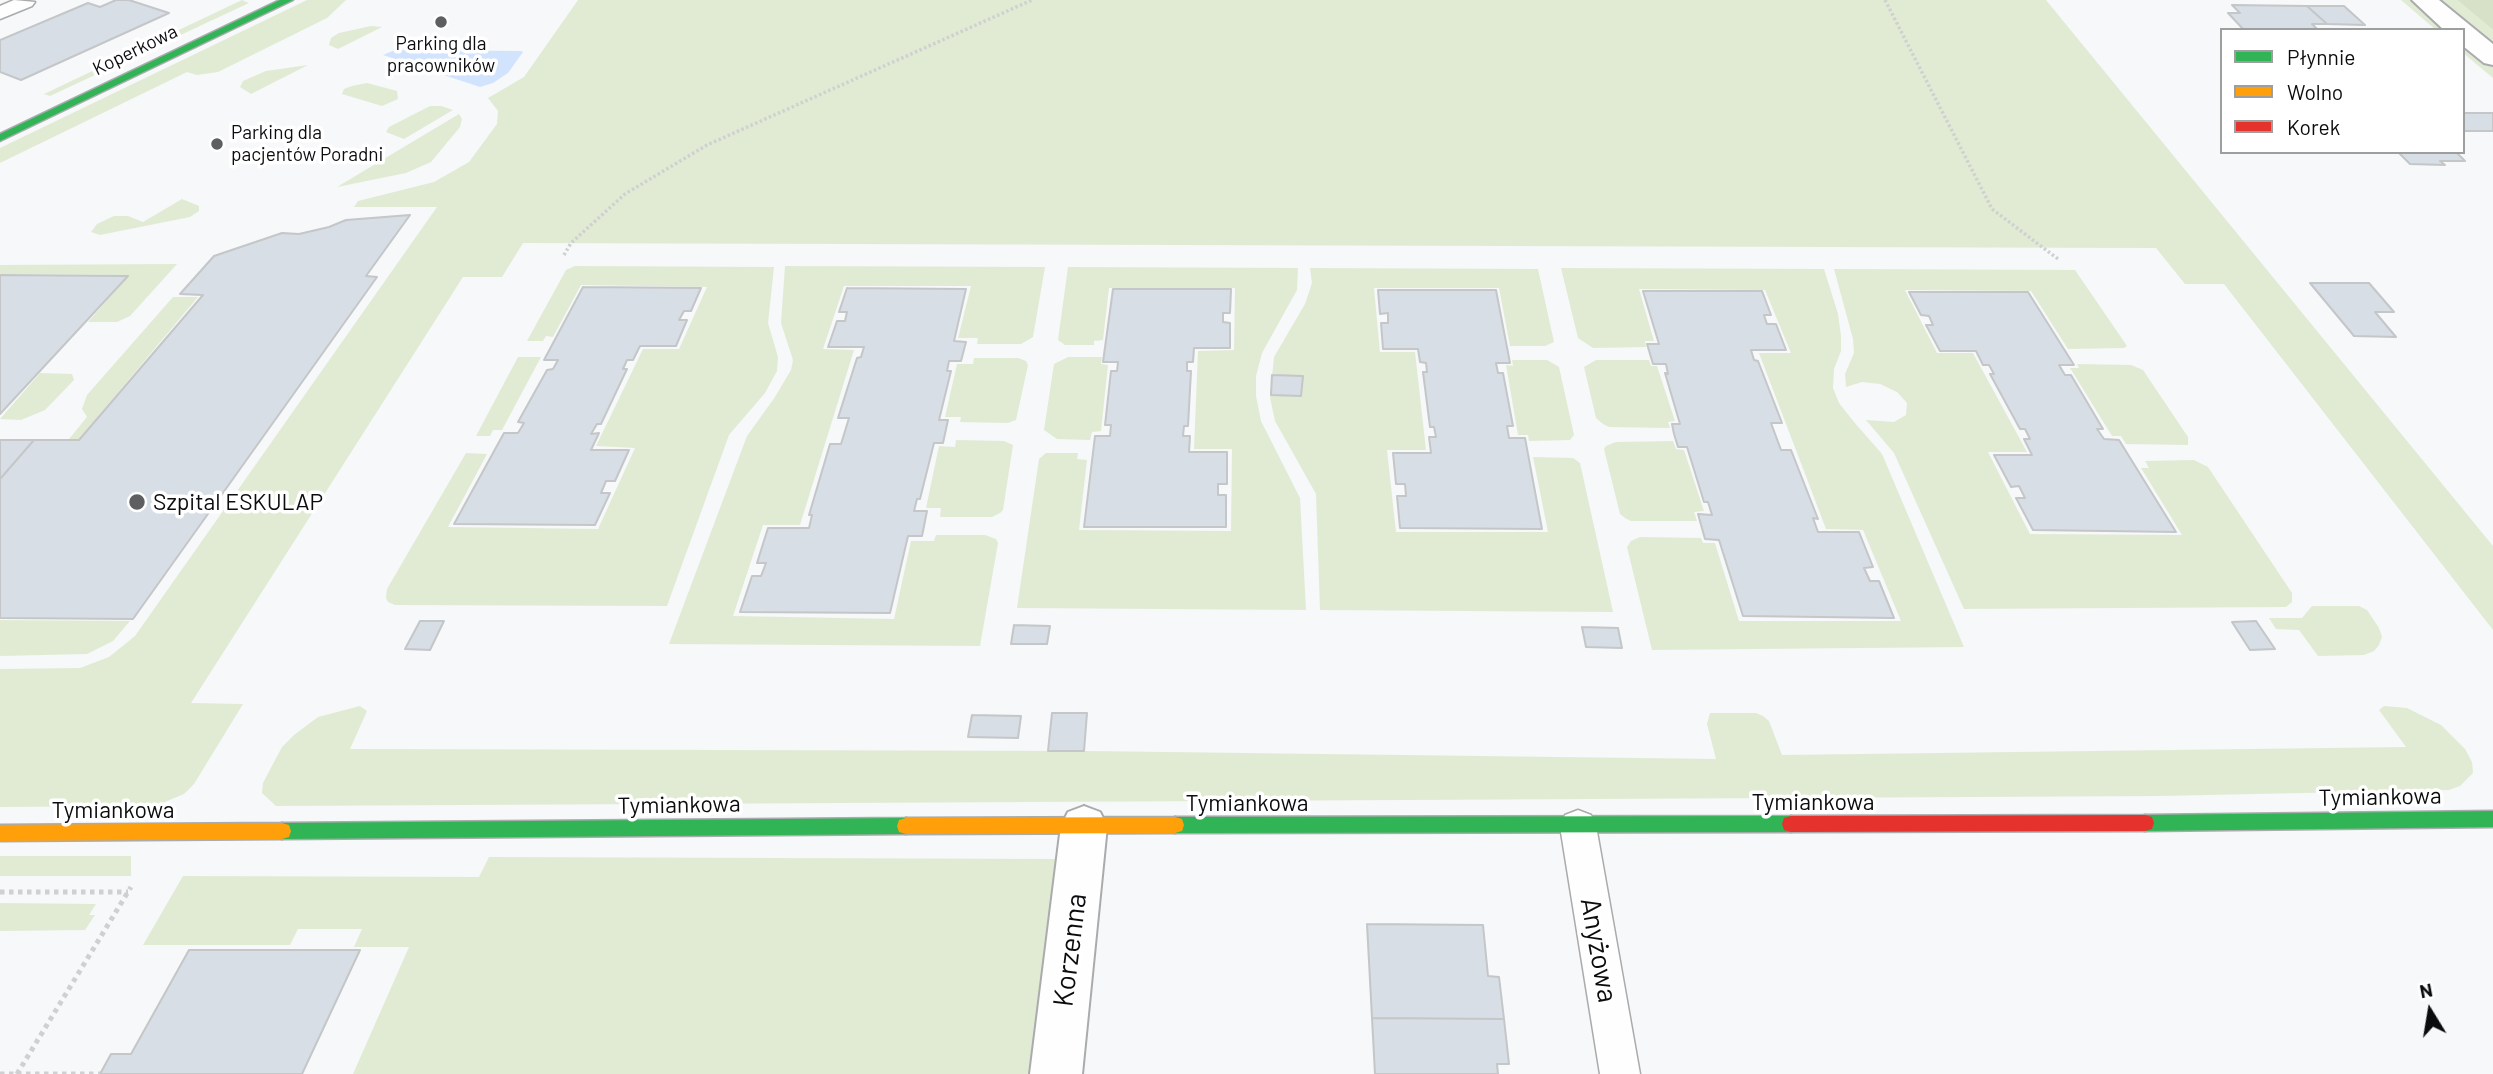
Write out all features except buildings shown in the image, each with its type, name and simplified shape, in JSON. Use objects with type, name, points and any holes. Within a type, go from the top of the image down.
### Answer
[{"type":"street","name":"Koperkowa","points":[[0,138],[288,0]]},
{"type":"street","points":[[2424,0],[2458,28]]},
{"type":"street","points":[[2465,34],[2493,57]]},
{"type":"street","name":"Tymiankowa","points":[[0,833],[2493,819]]},
{"type":"street","name":"Korzenna","points":[[1056,1074],[1084,826]]},
{"type":"lane","points":[[0,13],[24,2]]},
{"type":"lane","name":"Anyżowa","points":[[1578,826],[1620,1074]]},
{"type":"path","points":[[564,255],[570,243],[625,194],[707,145],[1032,0]]},
{"type":"path","points":[[1885,0],[1992,209],[2058,259]]},
{"type":"path","points":[[0,892],[128,892]]},
{"type":"path","points":[[17,1074],[111,920]]},
{"type":"path","points":[[0,1074],[100,1074]]},
{"type":"green space","points":[[242,0],[249,3],[50,96],[44,94]]},
{"type":"green space","points":[[307,0],[346,0],[327,18],[218,72],[197,75],[187,72],[0,163],[0,148]]},
{"type":"green space","points":[[578,0],[2046,0],[2493,546],[2493,630],[2224,284],[2185,284],[2156,248],[523,243],[502,277],[463,277],[191,703],[243,704],[194,784],[184,794],[155,806],[0,807],[0,669],[80,668],[109,657],[135,636],[437,207],[354,207],[358,201],[434,182],[469,162],[497,124],[498,111],[488,98],[524,77]]},
{"type":"green space","points":[[2401,0],[2457,0],[2493,30],[2493,78],[2465,55],[2465,28],[2434,28]]},
{"type":"green space","points":[[2457,0],[2493,0],[2493,30]]},
{"type":"green space","points":[[371,26],[382,27],[338,49],[329,45],[331,38],[339,33]]},
{"type":"green space","points":[[308,65],[251,94],[240,87],[243,81],[266,71]]},
{"type":"green space","points":[[367,83],[397,91],[398,99],[382,106],[342,94],[344,89]]},
{"type":"green space","points":[[430,106],[453,110],[404,139],[386,132],[389,127]]},
{"type":"green space","points":[[459,114],[462,119],[460,127],[431,162],[406,173],[337,187]]},
{"type":"green space","points":[[182,199],[199,206],[199,211],[190,217],[100,235],[91,232],[97,224],[114,216],[128,216],[143,222]]},
{"type":"green space","points":[[177,264],[130,316],[117,322],[88,322],[129,275],[0,274],[0,265]]},
{"type":"green space","points":[[575,266],[774,267],[768,323],[778,357],[777,371],[765,393],[729,435],[667,606],[395,605],[388,602],[387,589],[466,453],[487,454],[448,527],[598,529],[635,448],[596,446],[643,349],[679,349],[707,287],[581,285],[553,337],[546,336],[543,341],[527,341],[566,270]]},
{"type":"green space","points":[[785,266],[1045,267],[1033,337],[1021,344],[977,344],[978,338],[958,338],[971,286],[844,286],[823,349],[854,350],[800,525],[763,525],[733,616],[894,619],[911,541],[934,541],[936,535],[985,535],[996,539],[998,543],[980,646],[669,644],[747,436],[791,370],[793,360],[781,323]]},
{"type":"green space","points":[[1068,267],[1298,268],[1297,290],[1262,353],[1256,376],[1256,396],[1261,421],[1300,498],[1306,610],[1017,608],[1039,459],[1046,453],[1078,453],[1077,459],[1087,460],[1079,530],[1231,531],[1232,449],[1194,449],[1198,351],[1234,350],[1235,288],[1109,288],[1103,340],[1094,341],[1094,345],[1065,345],[1058,340]]},
{"type":"green space","points":[[1310,268],[1538,269],[1554,342],[1545,346],[1510,346],[1499,288],[1374,288],[1380,352],[1415,352],[1426,450],[1387,450],[1396,532],[1548,532],[1533,457],[1573,458],[1580,463],[1613,612],[1320,610],[1316,494],[1275,421],[1270,397],[1274,357],[1305,304],[1312,283]]},
{"type":"green space","points":[[1561,268],[1824,269],[1838,314],[1841,336],[1841,351],[1834,369],[1833,388],[1839,403],[1882,454],[1964,647],[1652,650],[1627,547],[1631,541],[1640,537],[1701,538],[1703,543],[1715,543],[1739,621],[1901,621],[1863,530],[1826,529],[1759,353],[1791,353],[1765,290],[1639,289],[1654,341],[1645,341],[1646,347],[1593,348],[1578,338]]},
{"type":"green space","points":[[1834,269],[2075,270],[2127,346],[2124,348],[2068,349],[2031,291],[1905,290],[1937,353],[1973,353],[2027,452],[1988,452],[2030,534],[2182,535],[2141,468],[2149,468],[2145,461],[2194,460],[2208,467],[2292,593],[2292,602],[2286,607],[1964,609],[1894,453],[1866,420],[1894,422],[1906,415],[1907,403],[1897,392],[1880,384],[1862,382],[1846,387],[1845,374],[1854,353],[1853,339]]},
{"type":"green space","points":[[173,297],[198,297],[79,439],[69,439],[87,417],[82,409],[87,395]]},
{"type":"green space","points":[[518,357],[541,357],[502,430],[493,430],[490,436],[476,436]]},
{"type":"green space","points":[[1068,357],[1102,357],[1101,364],[1108,365],[1101,431],[1092,432],[1090,440],[1057,439],[1044,430],[1054,364]]},
{"type":"green space","points":[[974,358],[1018,358],[1026,361],[1028,365],[1016,420],[1008,423],[960,422],[961,417],[945,417],[957,364],[973,364]]},
{"type":"green space","points":[[1512,360],[1547,360],[1559,367],[1574,435],[1570,440],[1529,441],[1528,435],[1518,435],[1506,365],[1513,366]]},
{"type":"green space","points":[[1596,360],[1649,360],[1651,366],[1657,366],[1675,421],[1668,422],[1670,428],[1609,427],[1596,418],[1584,367]]},
{"type":"green space","points":[[2077,364],[2131,365],[2143,370],[2188,437],[2188,445],[2126,444],[2121,436],[2112,436],[2070,368],[2079,368]]},
{"type":"green space","points":[[40,373],[72,374],[74,380],[45,410],[21,420],[0,419]]},
{"type":"green space","points":[[956,440],[1004,441],[1013,445],[1003,510],[1000,513],[992,517],[940,517],[941,508],[926,508],[939,446],[955,447]]},
{"type":"green space","points":[[1673,441],[1676,449],[1684,450],[1704,511],[1694,512],[1697,521],[1631,521],[1625,518],[1620,514],[1604,449],[1616,442]]},
{"type":"green space","points":[[2312,606],[2359,606],[2367,610],[2379,628],[2382,637],[2379,645],[2374,651],[2364,655],[2318,656],[2299,630],[2276,629],[2269,618],[2302,618]]},
{"type":"green space","points":[[0,620],[130,621],[113,641],[87,654],[0,656]]},
{"type":"green space","points":[[360,706],[367,711],[350,749],[1088,751],[1716,759],[1707,724],[1710,713],[1756,713],[1763,716],[1769,721],[1782,755],[2406,747],[2379,710],[2384,706],[2407,708],[2441,725],[2465,749],[2472,762],[2473,773],[2460,786],[2449,790],[2159,796],[276,806],[262,793],[263,783],[282,747],[294,735],[318,717]]},
{"type":"green space","points":[[0,856],[131,856],[131,876],[0,876]]},
{"type":"green space","points":[[489,857],[1059,859],[1031,1074],[353,1074],[409,947],[354,947],[362,929],[298,929],[290,945],[143,945],[183,876],[479,877]]},
{"type":"green space","points":[[0,903],[96,904],[89,915],[95,915],[85,930],[0,931]]},
{"type":"water","points":[[395,50],[523,52],[508,73],[493,83],[480,87],[383,55]]},
{"type":"traffic: fast","points":[[0,138],[288,0]]},
{"type":"traffic: fast","points":[[2145,823],[2493,819]]},
{"type":"traffic: fast","points":[[1175,825],[1791,824]]},
{"type":"traffic: fast","points":[[282,831],[906,826]]},
{"type":"traffic: slow","points":[[906,826],[1175,825]]},
{"type":"traffic: slow","points":[[0,833],[282,831]]},
{"type":"traffic: jam","points":[[1791,824],[2145,823]]},
{"type":"place","name":"Parking dla pracowników","points":[[441,22]]},
{"type":"place","name":"Parking dla pacjentów Poradni","points":[[217,144]]},
{"type":"place","name":"Szpital ESKULAP","points":[[137,502]]}]
